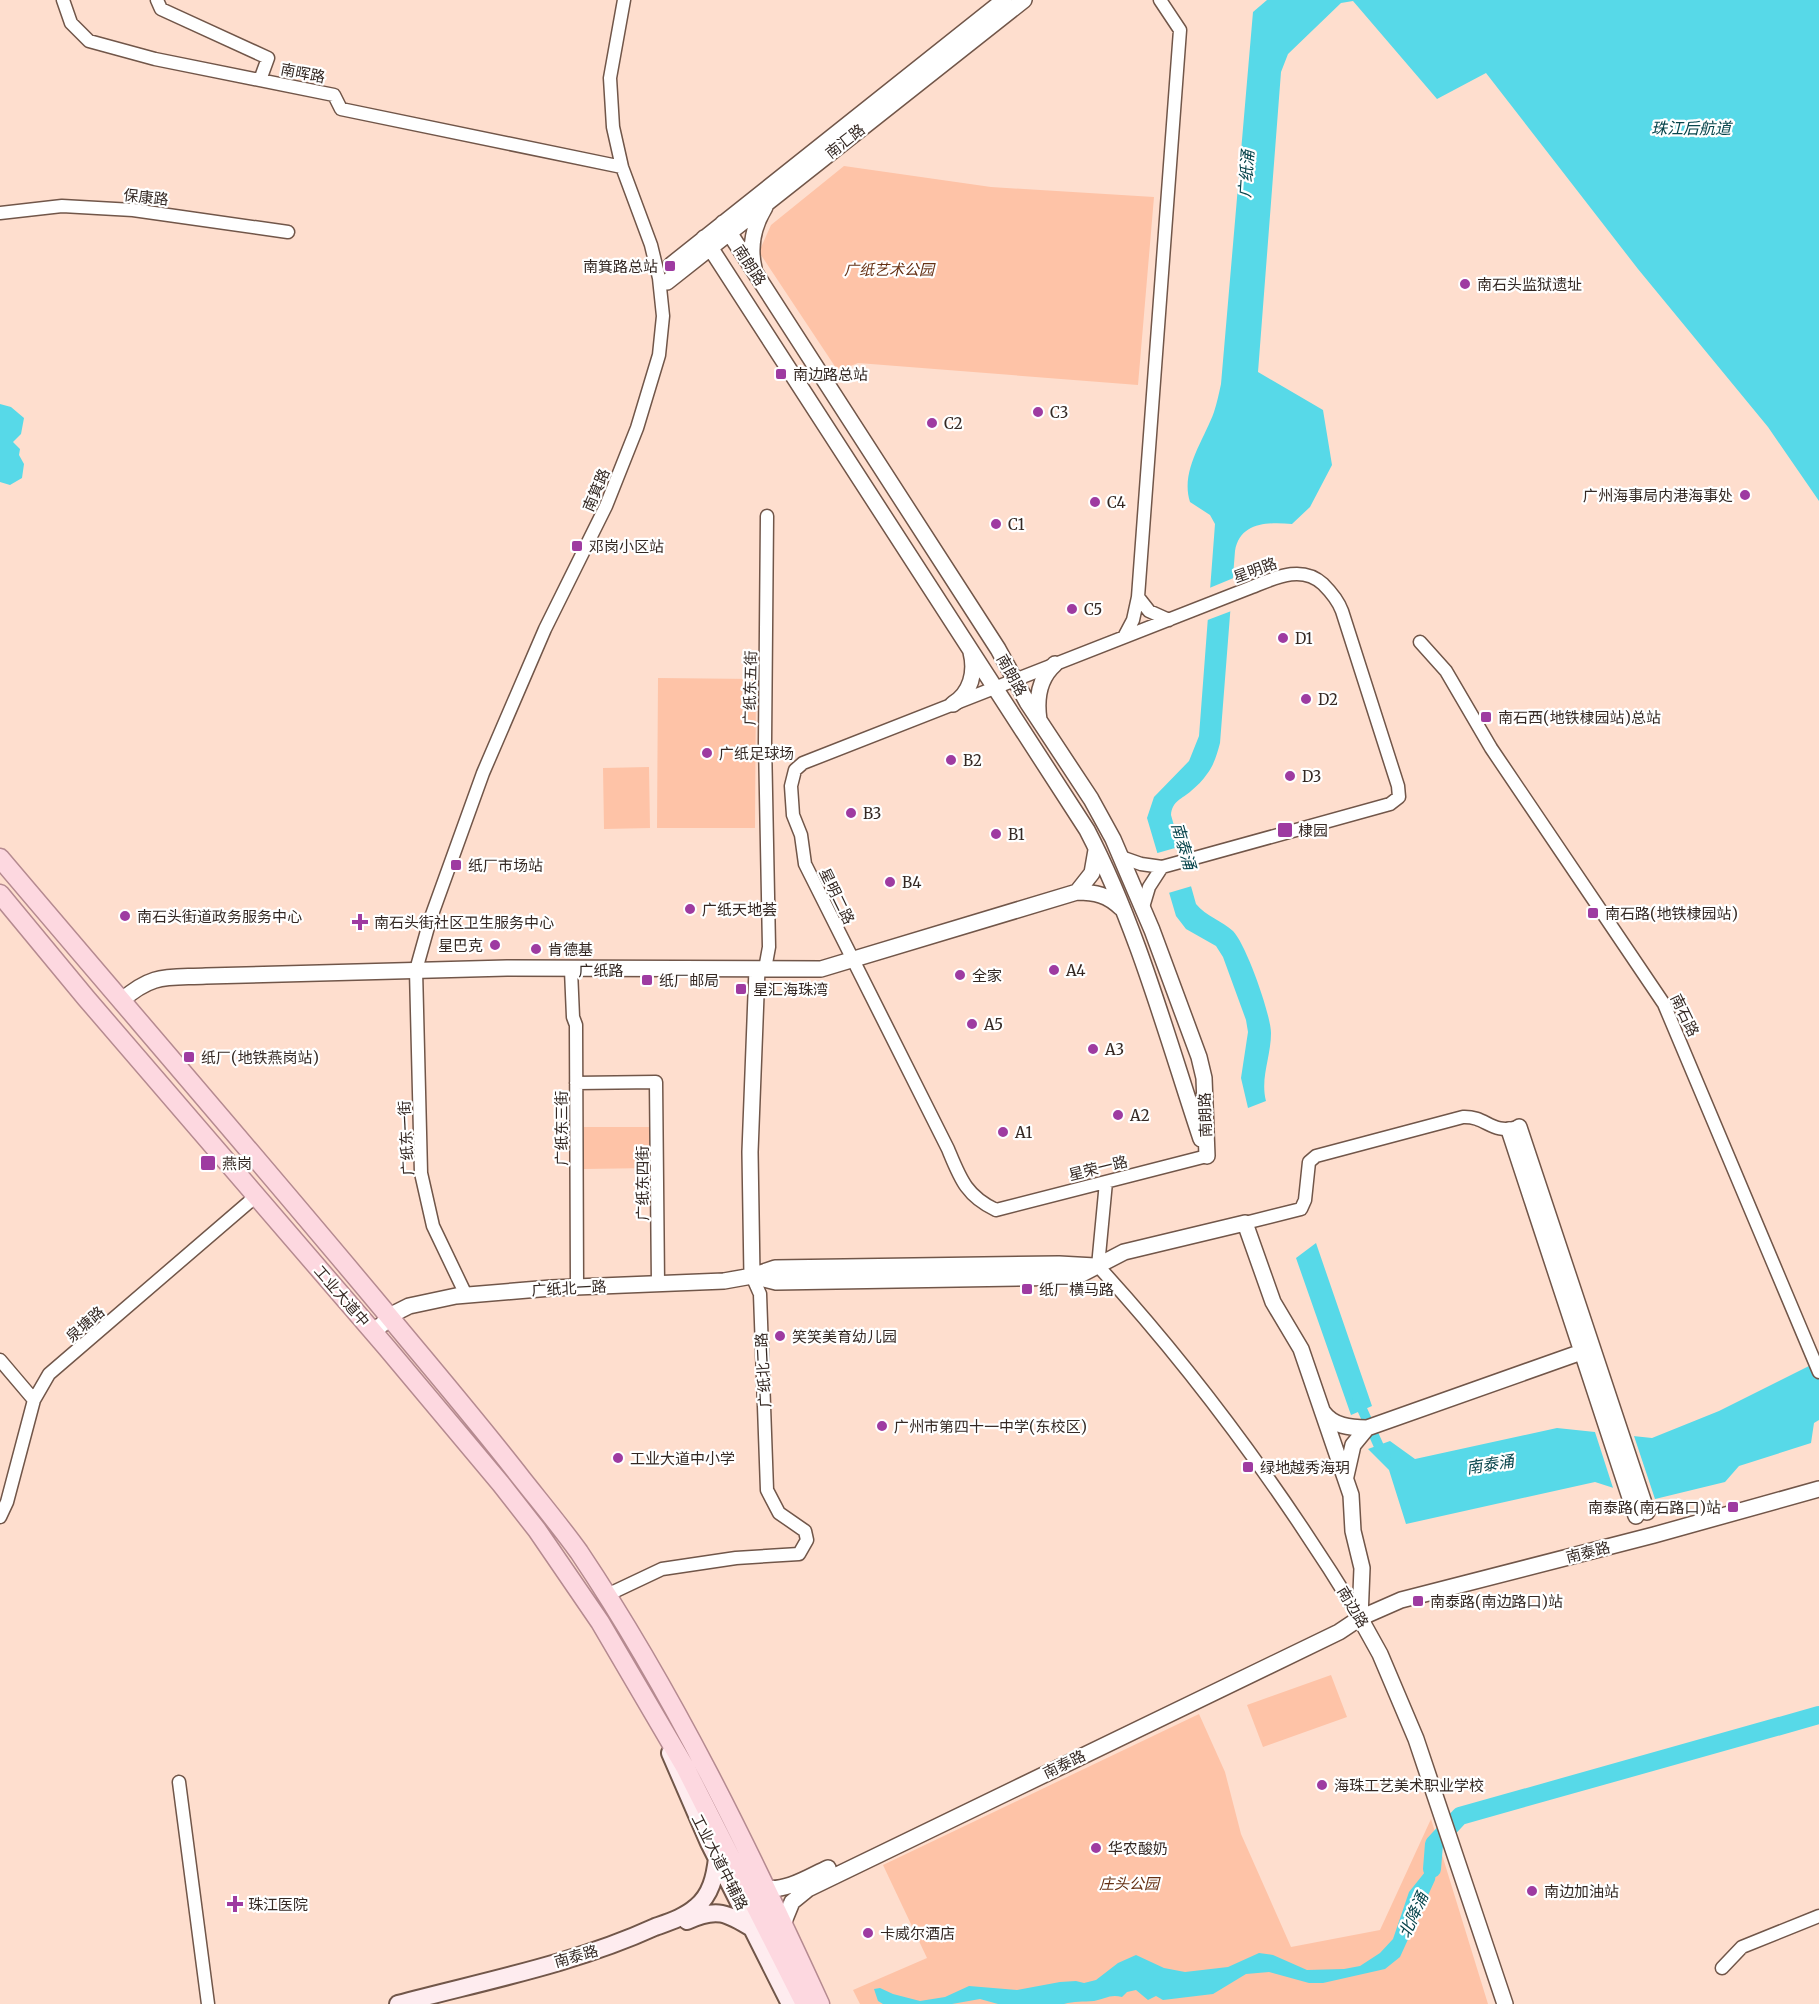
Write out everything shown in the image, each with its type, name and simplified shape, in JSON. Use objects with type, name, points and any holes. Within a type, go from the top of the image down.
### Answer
[{"type":"main road","points":[[0,858],[390,1318],[576,1548],[642,1654],[718,1793],[783,1924],[805,2004]]},
{"type":"main road","name":"工业大道中","points":[[0,894],[86,998],[373,1332],[537,1530],[600,1622],[684,1767],[799,1977]]},
{"type":"main road","name":"工业大道中辅路","points":[[656,1718],[685,1791],[790,2004]]},
{"type":"main road","name":"南泰路","points":[[398,2004],[607,1947],[675,1919],[698,1906],[706,1895],[713,1882],[717,1858]]},
{"type":"main road","name":"南泰路","points":[[427,2004],[612,1953],[708,1912],[734,1917],[753,1929]]},
{"type":"main road","points":[[799,1977],[820,2004]]},
{"type":"main road","points":[[799,1977],[830,2004]]},
{"type":"street","name":"南晖路","points":[[63,0],[72,23],[89,41],[155,59],[334,95],[341,109],[622,168]]},
{"type":"street","points":[[157,0],[161,9],[268,58],[260,80]]},
{"type":"street","name":"南箕路","points":[[416,970],[430,920],[483,773],[545,629],[606,506],[638,428],[654,377],[663,325],[659,278],[651,245],[622,168],[613,127],[610,78],[622,0]]},
{"type":"street","name":"南汇路","points":[[671,265],[1004,0]]},
{"type":"street","name":"南汇路","points":[[667,282],[1024,0]]},
{"type":"street","points":[[1124,637],[1133,620],[1138,597],[1180,30],[1160,0]]},
{"type":"street","points":[[755,273],[752,255],[753,237],[759,219],[769,202]]},
{"type":"street","name":"保康路","points":[[0,213],[62,206],[133,210],[288,232]]},
{"type":"street","name":"南朗路","points":[[723,223],[1091,799],[1121,857],[1143,908],[1202,1068],[1207,1156]]},
{"type":"street","name":"南朗路","points":[[704,238],[1077,812],[1096,847],[1152,989],[1207,1156]]},
{"type":"street","points":[[758,321],[765,308],[779,309]]},
{"type":"street","name":"广纸东五街","points":[[761,969],[769,947],[765,742],[767,516]]},
{"type":"street","name":"星明路","points":[[995,687],[1286,574],[1297,573],[1314,577],[1334,596],[1342,611],[1398,786],[1399,797],[1390,804],[1158,869]]},
{"type":"street","points":[[945,611],[959,611],[964,597]]},
{"type":"street","points":[[1138,597],[1155,616],[1173,618]]},
{"type":"street","name":"南石路","points":[[1420,642],[1446,671],[1491,748],[1664,1004],[1819,1372]]},
{"type":"street","points":[[953,704],[964,695],[970,682],[973,666],[970,650]]},
{"type":"street","points":[[1039,720],[1038,702],[1041,684],[1049,669],[1055,664]]},
{"type":"street","name":"星明二路","points":[[995,687],[803,763],[792,775],[792,808],[801,835],[805,864],[948,1149],[960,1179],[983,1203],[996,1210]]},
{"type":"street","points":[[1047,766],[1048,760],[1052,757],[1062,756]]},
{"type":"street","points":[[1077,892],[1092,873],[1096,859],[1096,847]]},
{"type":"street","points":[[1121,857],[1158,869],[1149,887],[1143,908]]},
{"type":"street","name":"广纸路","points":[[122,1001],[147,981],[156,978],[416,970],[821,969],[1077,892],[1101,895],[1110,899],[1121,909]]},
{"type":"street","name":"广纸北二路","points":[[607,1595],[662,1569],[736,1558],[799,1554],[807,1540],[805,1531],[779,1513],[767,1490],[760,1294],[752,1276],[750,1152],[761,969]]},
{"type":"street","name":"广纸东一街","points":[[416,970],[421,1173],[433,1226],[466,1295]]},
{"type":"street","name":"广纸东三街","points":[[571,970],[573,1017],[576,1025],[577,1287]]},
{"type":"street","name":"广纸东四街","points":[[576,1083],[656,1082],[658,1284]]},
{"type":"street","points":[[752,1276],[776,1282],[1076,1276],[1124,1252],[1301,1209],[1305,1200],[1307,1167],[1312,1158],[1316,1156],[1463,1117],[1479,1119],[1499,1130],[1514,1128],[1641,1514]]},
{"type":"street","name":"星荣一路","points":[[996,1210],[1207,1156]]},
{"type":"street","points":[[1098,1266],[1106,1182]]},
{"type":"street","name":"泉塘路","points":[[0,1517],[7,1502],[34,1400],[50,1374],[256,1196]]},
{"type":"street","points":[[1245,1223],[1270,1297],[1301,1349],[1351,1495],[1353,1531],[1362,1561],[1359,1618]]},
{"type":"street","name":"南边路","points":[[1098,1266],[1140,1313],[1220,1413],[1317,1548],[1359,1618],[1389,1674],[1420,1748],[1505,2004]]},
{"type":"street","name":"广纸北一路","points":[[373,1332],[409,1306],[466,1295],[577,1287],[724,1281],[752,1276]]},
{"type":"street","points":[[1321,1408],[1326,1416],[1337,1424],[1367,1428],[1587,1350]]},
{"type":"street","points":[[0,1359],[34,1400]]},
{"type":"street","points":[[1346,1481],[1350,1453],[1356,1439],[1367,1428]]},
{"type":"street","name":"南泰路","points":[[765,1888],[774,1890],[817,1873],[1335,1623],[1359,1618],[1401,1600],[1425,1593],[1654,1535],[1819,1489]]},
{"type":"street","name":"南泰路","points":[[783,1924],[792,1902],[808,1889],[1339,1632],[1359,1618]]},
{"type":"street","points":[[179,1782],[208,2004]]},
{"type":"street","points":[[1722,1968],[1742,1947],[1819,1916]]},
{"type":"green space","name":"广纸艺术公园","points":[[844,166],[991,187],[1154,197],[1138,385],[858,363],[838,371],[759,252],[771,225]]},
{"type":"green space","name":"广纸足球场","points":[[658,678],[756,679],[755,828],[657,828]]},
{"type":"green space","points":[[649,767],[650,828],[604,829],[603,768]]},
{"type":"green space","points":[[584,1127],[650,1127],[651,1168],[584,1169]]},
{"type":"green space","points":[[1331,1675],[1347,1717],[1263,1747],[1247,1705]]},
{"type":"green space","name":"庄头公园","points":[[1199,1714],[1225,1772],[1241,1834],[1291,1947],[1380,1930],[1431,1819],[1488,2004],[860,2004],[853,1990],[927,1958],[883,1865]]},
{"type":"water","name":"珠江后航道","points":[[1267,0],[1819,0],[1819,501],[1768,427],[1638,269],[1486,73],[1437,99],[1353,1],[1341,3],[1288,54],[1281,72],[1258,372],[1323,410],[1332,465],[1310,507],[1292,524],[1274,523],[1256,526],[1243,534],[1238,541],[1235,551],[1220,743],[1209,771],[1198,785],[1175,803],[1171,815],[1196,904],[1204,912],[1229,927],[1238,938],[1251,964],[1267,1011],[1271,1042],[1264,1084],[1266,1101],[1248,1108],[1241,1078],[1248,1032],[1246,1020],[1223,957],[1216,946],[1186,929],[1176,916],[1147,818],[1154,797],[1189,761],[1199,736],[1215,524],[1210,515],[1190,502],[1188,479],[1194,456],[1214,412],[1221,384],[1253,12]]},
{"type":"water","points":[[0,404],[11,407],[24,418],[21,434],[13,442],[20,449],[19,455],[24,464],[22,478],[10,485],[0,482]]},
{"type":"water","points":[[1316,1243],[1372,1406],[1351,1415],[1296,1258]]},
{"type":"water","points":[[1819,1361],[1819,1420],[1814,1423],[1811,1443],[1739,1466],[1725,1482],[1651,1500],[1595,1482],[1406,1524],[1389,1470],[1368,1449],[1390,1441],[1415,1459],[1557,1428],[1652,1438],[1719,1411]]},
{"type":"water","points":[[1434,1844],[1437,1863],[1435,1880],[1400,1957],[1385,1969],[1323,1983],[1309,1983],[1269,1972],[1246,1974],[1213,1994],[1163,2000],[1156,1996],[1148,2000],[1136,1990],[1127,1992],[1122,1997],[1111,1996],[1094,2001],[1064,2004],[998,2004],[980,1999],[952,2004],[883,2004],[878,2001],[874,1989],[880,1988],[920,2001],[945,1997],[969,1986],[1017,1990],[1060,1982],[1084,1983],[1096,1980],[1118,1963],[1136,1955],[1164,1968],[1185,1972],[1228,1967],[1259,1953],[1273,1955],[1307,1970],[1360,1966],[1380,1953],[1393,1939],[1409,1892],[1429,1867]]},
{"type":"pier","points":[[1236,577],[1234,610],[1205,621],[1207,589]]},
{"type":"pier","points":[[1182,846],[1192,886],[1165,894],[1154,854]]},
{"type":"pier","points":[[1594,1429],[1633,1433],[1656,1502],[1651,1503],[1614,1491]]},
{"type":"waterway","name":"南泰涌","points":[[1357,1398],[1382,1453],[1386,1456]]},
{"type":"waterway","name":"北降涌","points":[[1432,1869],[1434,1844],[1460,1816],[1819,1715]]},
{"type":"place","name":"南箕路总站","points":[[670,266]]},
{"type":"place","name":"南石头监狱遗址","points":[[1465,284]]},
{"type":"place","name":"南边路总站","points":[[781,374]]},
{"type":"place","name":"C3","points":[[1038,412]]},
{"type":"place","name":"C2","points":[[932,423]]},
{"type":"place","name":"广州海事局内港海事处","points":[[1745,495]]},
{"type":"place","name":"C4","points":[[1095,502]]},
{"type":"place","name":"C1","points":[[996,524]]},
{"type":"place","name":"邓岗小区站","points":[[577,546]]},
{"type":"place","name":"C5","points":[[1072,609]]},
{"type":"place","name":"D1","points":[[1283,638]]},
{"type":"place","name":"D2","points":[[1306,699]]},
{"type":"place","name":"南石西(地铁棣园站)总站","points":[[1486,717]]},
{"type":"place","name":"广纸足球场","points":[[707,753]]},
{"type":"place","name":"B2","points":[[951,760]]},
{"type":"place","name":"D3","points":[[1290,776]]},
{"type":"place","name":"B3","points":[[851,813]]},
{"type":"place","name":"棣园","points":[[1285,830]]},
{"type":"place","name":"B1","points":[[996,834]]},
{"type":"place","name":"纸厂市场站","points":[[456,865]]},
{"type":"place","name":"B4","points":[[890,882]]},
{"type":"place","name":"广纸天地荟","points":[[690,909]]},
{"type":"place","name":"南石路(地铁棣园站)","points":[[1593,913]]},
{"type":"place","name":"南石头街道政务服务中心","points":[[125,916]]},
{"type":"place","name":"南石头街社区卫生服务中心","points":[[360,922]]},
{"type":"place","name":"星巴克","points":[[495,945]]},
{"type":"place","name":"肯德基","points":[[536,949]]},
{"type":"place","name":"A4","points":[[1054,970]]},
{"type":"place","name":"全家","points":[[960,975]]},
{"type":"place","name":"纸厂邮局","points":[[647,980]]},
{"type":"place","name":"星汇海珠湾","points":[[741,989]]},
{"type":"place","name":"A5","points":[[972,1024]]},
{"type":"place","name":"A3","points":[[1093,1049]]},
{"type":"place","name":"纸厂(地铁燕岗站)","points":[[189,1057]]},
{"type":"place","name":"A2","points":[[1118,1115]]},
{"type":"place","name":"A1","points":[[1003,1132]]},
{"type":"place","name":"燕岗","points":[[208,1163]]},
{"type":"place","name":"纸厂横马路","points":[[1027,1289]]},
{"type":"place","name":"笑笑美育幼儿园","points":[[780,1336]]},
{"type":"place","name":"广州市第四十一中学(东校区)","points":[[882,1426]]},
{"type":"place","name":"工业大道中小学","points":[[618,1458]]},
{"type":"place","name":"绿地越秀海玥","points":[[1248,1467]]},
{"type":"place","name":"南泰路(南石路口)站","points":[[1733,1507]]},
{"type":"place","name":"南泰路(南边路口)站","points":[[1418,1601]]},
{"type":"place","name":"海珠工艺美术职业学校","points":[[1322,1785]]},
{"type":"place","name":"华农酸奶","points":[[1096,1848]]},
{"type":"place","name":"南边加油站","points":[[1532,1891]]},
{"type":"place","name":"珠江医院","points":[[235,1904]]},
{"type":"place","name":"卡威尔酒店","points":[[868,1933]]},
{"type":"water label","name":"广纸涌","points":[[1246,174]]}]
